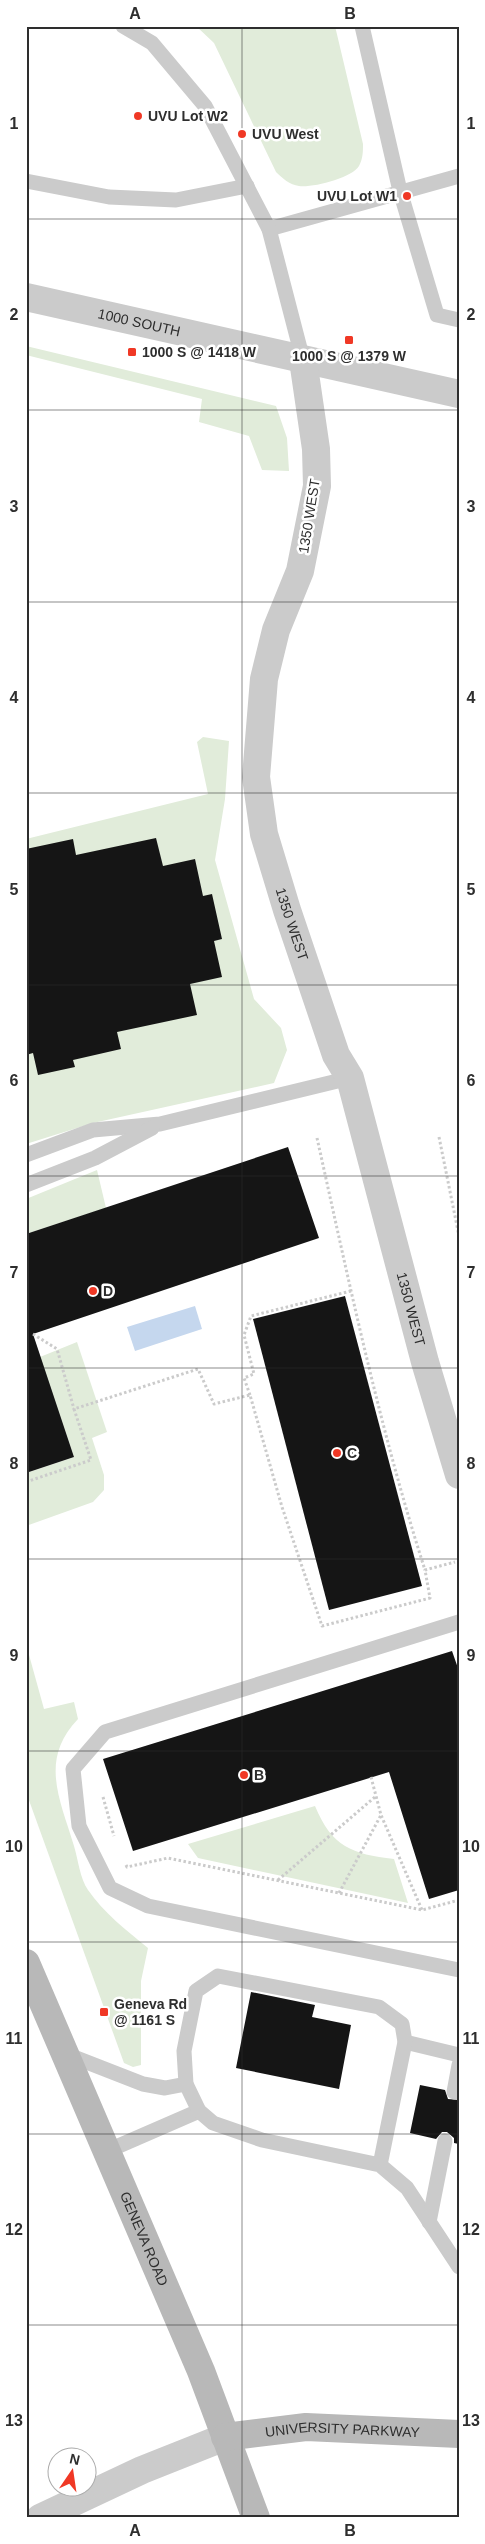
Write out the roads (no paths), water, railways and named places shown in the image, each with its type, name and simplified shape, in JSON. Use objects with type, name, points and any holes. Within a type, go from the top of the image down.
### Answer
[{"type":"main road","name":"GENEVA ROAD","points":[[26,1963],[201,2371],[256,2518]]},
{"type":"main road","name":"UNIVERSITY PARKWAY","points":[[225,2437],[306,2427],[459,2434]]},
{"type":"street","name":"1000 SOUTH","points":[[26,296],[459,394]]},
{"type":"street","name":"1350 WEST","points":[[303,360],[316,449],[316,486],[300,572],[276,630],[264,679],[256,777],[264,834],[287,910],[336,1055],[350,1078],[425,1362],[459,1475]]},
{"type":"street","points":[[40,2518],[142,2470],[225,2437]]},
{"type":"lane","points":[[123,26],[152,43],[205,106],[269,229],[303,360]]},
{"type":"lane","points":[[362,26],[400,190],[437,315],[459,320]]},
{"type":"lane","points":[[269,229],[400,190],[459,176]]},
{"type":"lane","points":[[26,181],[109,197],[176,200],[247,186]]},
{"type":"lane","points":[[26,1155],[93,1130],[160,1124],[350,1078]]},
{"type":"lane","points":[[26,1185],[95,1158],[160,1124]]},
{"type":"lane","points":[[459,1622],[105,1732],[73,1769],[79,1826],[110,1888],[148,1906],[459,1970]]},
{"type":"lane","points":[[380,2165],[404,2042],[402,2024],[379,2007],[218,1976],[196,1991],[184,2051],[186,2084],[199,2112],[213,2123],[262,2140],[380,2165],[407,2188],[459,2267]]},
{"type":"lane","points":[[404,2042],[459,2054]]},
{"type":"lane","points":[[66,2054],[143,2084],[165,2088],[186,2084]]},
{"type":"lane","points":[[454,2092],[459,2065]]},
{"type":"lane","points":[[107,2151],[199,2112]]},
{"type":"lane","points":[[429,2222],[445,2140]]},
{"type":"water","points":[[195,1306],[202,1329],[135,1351],[127,1327]]},
{"type":"place","name":"UVU Lot W2","points":[[138,116]]},
{"type":"place","name":"UVU West","points":[[242,134]]},
{"type":"place","name":"UVU Lot W1","points":[[407,196]]},
{"type":"place","name":"1000 S @ 1379 W","points":[[349,340]]},
{"type":"place","name":"1000 S @ 1418 W","points":[[132,352]]},
{"type":"place","name":"D","points":[[93,1291]]},
{"type":"place","name":"C","points":[[337,1453]]},
{"type":"place","name":"B","points":[[244,1775]]},
{"type":"place","name":"Geneva Rd @ 1161 S","points":[[104,2012]]}]
